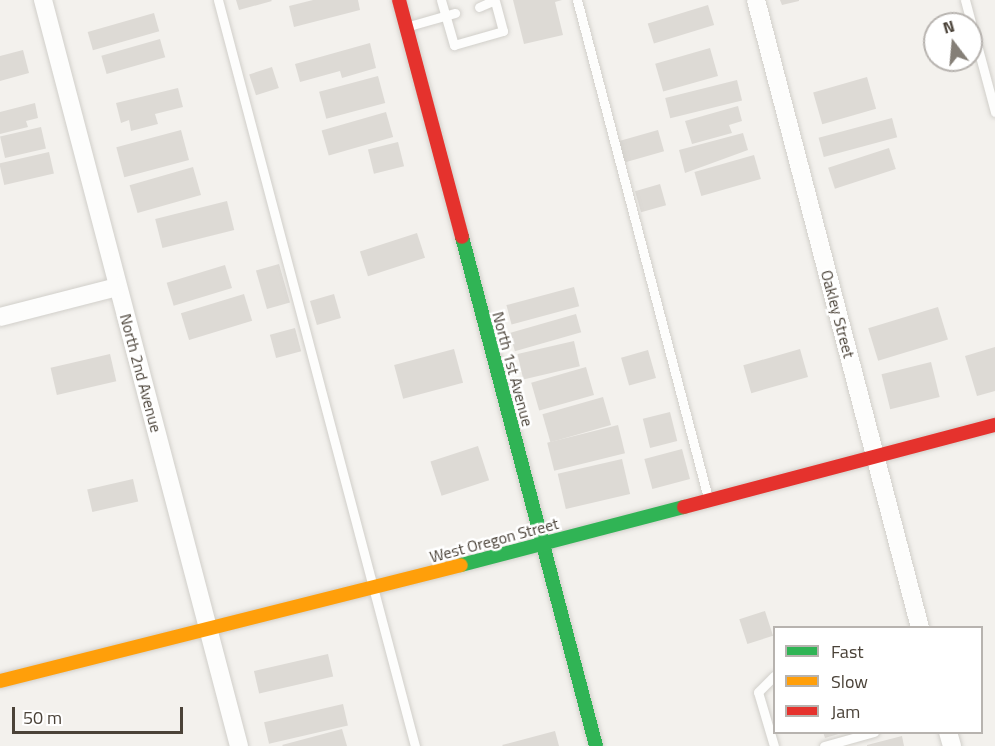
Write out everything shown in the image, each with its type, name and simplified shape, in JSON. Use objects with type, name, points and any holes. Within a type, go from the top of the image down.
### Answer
[{"type":"street","name":"North 2nd Avenue","points":[[43,0],[239,746]]},
{"type":"street","name":"North 1st Avenue","points":[[399,0],[596,746]]},
{"type":"street","name":"Oakley Street","points":[[756,0],[920,626]]},
{"type":"street","points":[[0,317],[117,287]]},
{"type":"street","name":"West Oregon Street","points":[[0,681],[375,588],[995,425]]},
{"type":"lane","points":[[218,0],[415,746]]},
{"type":"lane","points":[[441,0],[454,45],[503,31],[495,1],[479,7]]},
{"type":"lane","points":[[577,0],[709,500]]},
{"type":"lane","points":[[965,0],[995,112]]},
{"type":"lane","points":[[407,27],[455,13]]},
{"type":"lane","points":[[773,677],[758,692],[774,746]]},
{"type":"lane","points":[[824,746],[867,734]]},
{"type":"building","points":[[236,0],[271,0],[272,1],[239,10]]},
{"type":"building","points":[[313,0],[358,0],[360,10],[294,27],[289,6]]},
{"type":"building","points":[[513,0],[562,0],[555,2],[563,35],[524,44]]},
{"type":"building","points":[[780,0],[799,0],[799,1],[782,5]]},
{"type":"building","points":[[708,5],[714,25],[654,44],[648,23]]},
{"type":"building","points":[[154,13],[159,31],[93,50],[88,32]]},
{"type":"building","points":[[160,39],[165,57],[107,74],[101,56]]},
{"type":"building","points":[[370,43],[376,68],[342,78],[340,71],[300,82],[295,64]]},
{"type":"building","points":[[710,48],[718,76],[663,92],[655,64]]},
{"type":"building","points":[[23,50],[29,73],[0,81],[0,56]]},
{"type":"building","points":[[272,67],[279,88],[256,95],[249,74]]},
{"type":"building","points":[[378,76],[385,103],[326,119],[319,92]]},
{"type":"building","points":[[867,77],[876,109],[822,124],[813,92]]},
{"type":"building","points":[[737,80],[742,100],[670,118],[665,98]]},
{"type":"building","points":[[178,88],[183,107],[155,114],[158,124],[131,131],[129,120],[121,123],[116,103]]},
{"type":"building","points":[[35,103],[38,118],[26,121],[28,127],[0,134],[0,112]]},
{"type":"building","points":[[738,106],[742,121],[729,125],[732,133],[692,144],[685,121]]},
{"type":"building","points":[[386,112],[393,137],[329,155],[322,130]]},
{"type":"building","points":[[892,118],[897,137],[824,157],[819,138]]},
{"type":"building","points":[[41,127],[46,148],[5,158],[0,136]]},
{"type":"building","points":[[181,130],[189,160],[124,177],[116,147]]},
{"type":"building","points":[[658,130],[664,151],[624,163],[618,142]]},
{"type":"building","points":[[743,133],[748,150],[685,173],[679,150]]},
{"type":"building","points":[[398,142],[404,166],[374,174],[368,149]]},
{"type":"building","points":[[889,148],[896,169],[835,189],[828,168]]},
{"type":"building","points":[[49,152],[54,173],[4,185],[0,163]]},
{"type":"building","points":[[754,155],[761,179],[701,196],[694,172]]},
{"type":"building","points":[[193,167],[201,195],[138,213],[130,185]]},
{"type":"building","points":[[660,184],[666,205],[641,212],[635,191]]},
{"type":"building","points":[[227,201],[234,230],[162,248],[155,219]]},
{"type":"building","points":[[417,233],[425,258],[368,276],[360,252]]},
{"type":"building","points":[[279,264],[290,302],[267,309],[256,271]]},
{"type":"building","points":[[225,265],[232,288],[174,306],[167,283]]},
{"type":"building","points":[[574,287],[579,306],[512,324],[506,305]]},
{"type":"building","points":[[244,294],[252,321],[189,340],[181,313]]},
{"type":"building","points":[[334,294],[341,318],[317,325],[310,301]]},
{"type":"building","points":[[938,307],[948,340],[878,361],[868,328]]},
{"type":"building","points":[[576,314],[581,332],[515,351],[510,333]]},
{"type":"building","points":[[295,328],[301,351],[276,358],[270,335]]},
{"type":"building","points":[[574,341],[580,366],[523,379],[517,354]]},
{"type":"building","points":[[995,347],[995,391],[977,396],[965,356]]},
{"type":"building","points":[[454,349],[463,383],[403,399],[394,365]]},
{"type":"building","points":[[800,349],[808,377],[751,393],[743,365]]},
{"type":"building","points":[[648,350],[656,378],[629,386],[621,358]]},
{"type":"building","points":[[110,354],[116,381],[57,395],[51,368]]},
{"type":"building","points":[[931,362],[940,397],[890,409],[882,374]]},
{"type":"building","points":[[586,367],[594,395],[539,411],[531,383]]},
{"type":"building","points":[[603,397],[611,425],[550,442],[542,414]]},
{"type":"building","points":[[670,412],[677,441],[650,448],[643,419]]},
{"type":"building","points":[[618,425],[625,453],[554,471],[547,443]]},
{"type":"building","points":[[478,446],[489,480],[442,496],[430,461]]},
{"type":"building","points":[[682,449],[690,479],[652,489],[644,459]]},
{"type":"building","points":[[622,459],[630,494],[566,509],[558,474]]},
{"type":"building","points":[[133,479],[138,501],[92,512],[87,490]]},
{"type":"building","points":[[765,611],[773,636],[747,644],[739,619]]},
{"type":"building","points":[[328,654],[333,676],[259,694],[254,671]]},
{"type":"building","points":[[343,704],[348,725],[269,744],[264,722]]},
{"type":"building","points":[[342,729],[347,746],[282,745]]},
{"type":"building","points":[[555,731],[559,746],[502,745]]},
{"type":"building","points":[[824,734],[839,734],[825,738]]},
{"type":"building","points":[[902,736],[904,746],[867,746],[867,745]]},
{"type":"traffic: fast","points":[[462,237],[596,746]]},
{"type":"traffic: fast","points":[[461,565],[684,507]]},
{"type":"traffic: slow","points":[[0,681],[461,565]]},
{"type":"traffic: jam","points":[[399,0],[462,237]]},
{"type":"traffic: jam","points":[[684,507],[995,425]]}]
